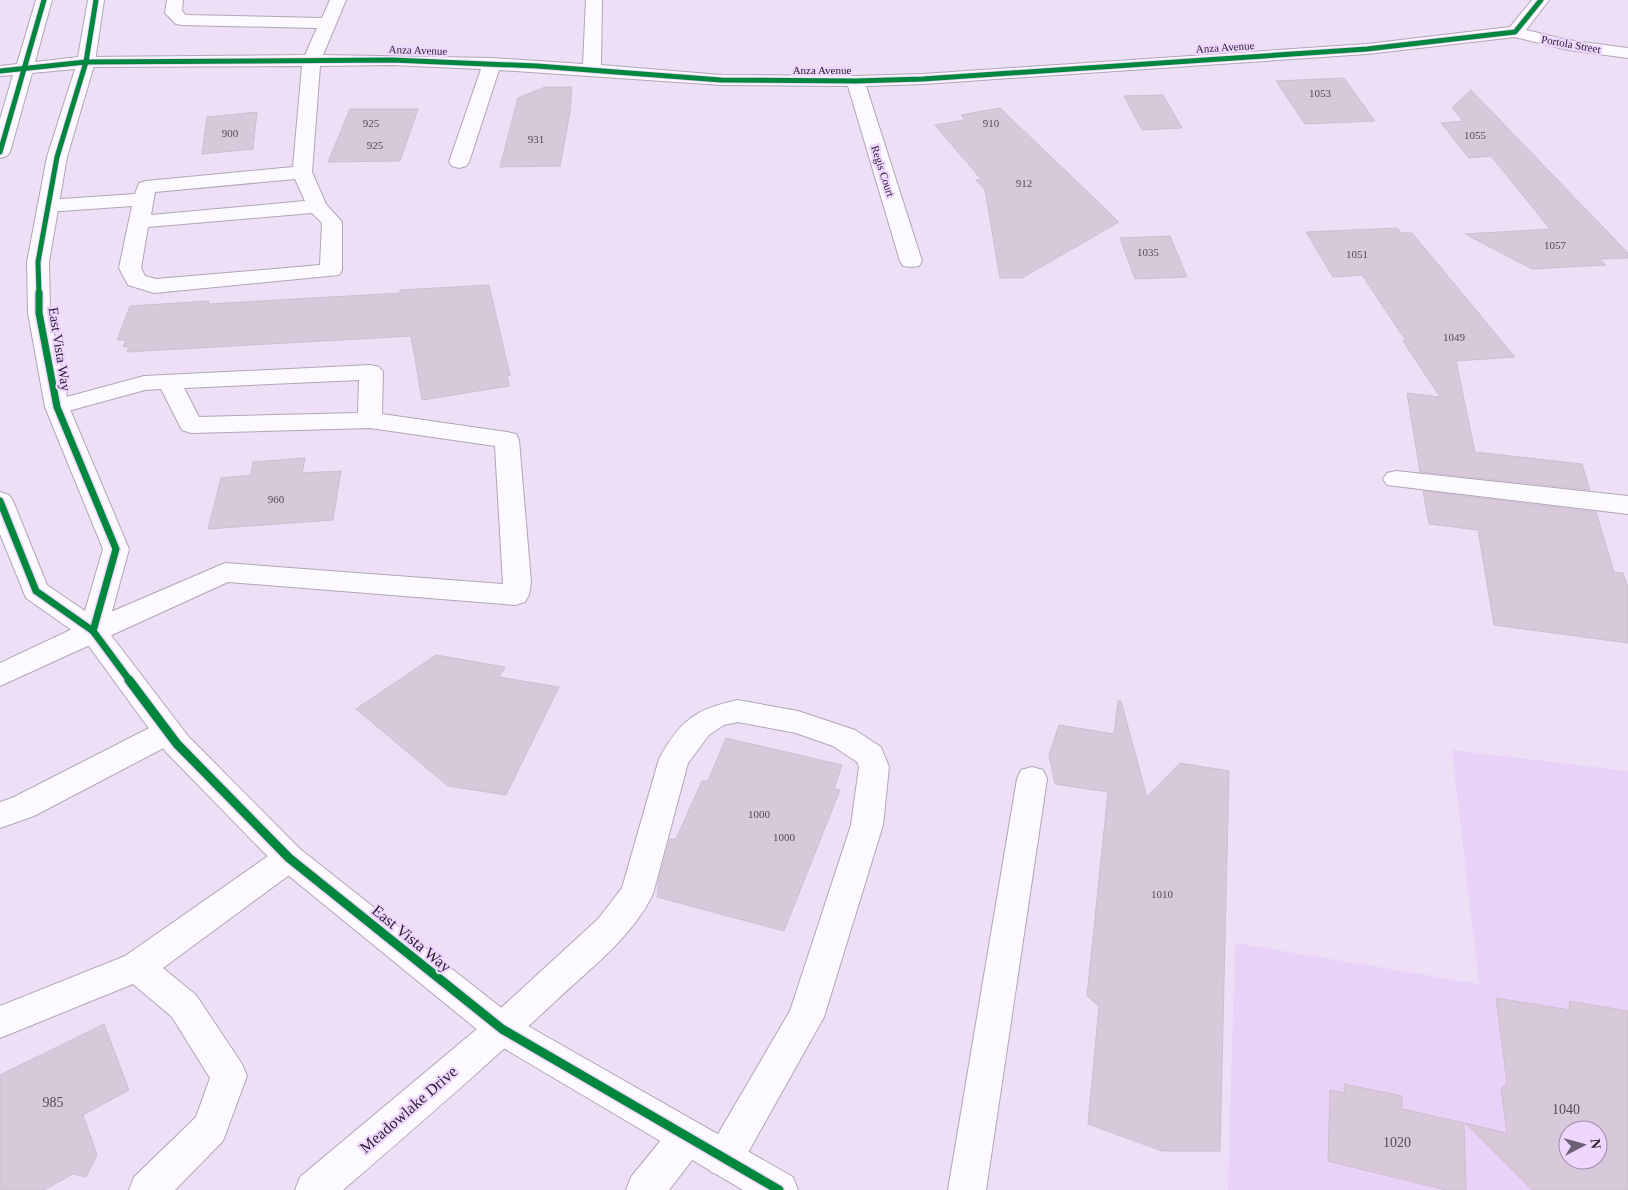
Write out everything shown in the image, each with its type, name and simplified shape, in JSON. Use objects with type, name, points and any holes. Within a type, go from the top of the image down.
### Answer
[{"type":"street","points":[[0,152],[5,119],[25,68],[44,0]]},
{"type":"street","name":"East Vista Way","points":[[92,631],[116,549],[56,407],[39,313],[38,262],[57,157],[86,62],[96,0]]},
{"type":"street","points":[[175,0],[173,13],[182,20],[328,23]]},
{"type":"street","points":[[302,172],[146,187],[130,268],[136,280],[154,286],[331,270],[332,222],[317,206],[302,172],[312,59],[338,0]]},
{"type":"street","points":[[592,69],[594,0]]},
{"type":"street","points":[[1515,32],[1541,0]]},
{"type":"street","name":"Anza Avenue","points":[[0,71],[86,62],[312,59],[492,63],[721,80],[855,82],[1367,48],[1515,32]]},
{"type":"street","name":"Portola Street","points":[[1515,32],[1568,45],[1628,53]]},
{"type":"street","points":[[459,162],[492,63]]},
{"type":"street","name":"Regis Court","points":[[855,82],[912,260]]},
{"type":"street","points":[[47,206],[144,199]]},
{"type":"street","points":[[139,222],[317,206]]},
{"type":"street","points":[[56,407],[144,383],[371,372],[370,420]]},
{"type":"street","points":[[0,675],[92,631],[225,572],[514,595],[517,582],[507,440],[370,420],[191,425],[169,382]]},
{"type":"street","points":[[1396,479],[1628,505]]},
{"type":"street","name":"East Vista Way","points":[[0,500],[36,591],[92,631],[177,744],[289,858],[502,1028],[724,1160],[779,1190]]},
{"type":"street","name":"Meadowlake Drive","points":[[314,1190],[502,1028],[610,929],[637,894],[674,759],[698,727],[716,716],[738,711],[798,722],[844,738],[870,755],[874,767],[867,825],[806,1017],[724,1160]]},
{"type":"street","points":[[0,815],[24,807],[168,732]]},
{"type":"street","points":[[967,1190],[1032,779]]},
{"type":"street","points":[[0,1022],[137,967],[289,858]]},
{"type":"street","points":[[137,967],[184,1006],[229,1076],[210,1128],[148,1190]]},
{"type":"street","points":[[645,1190],[687,1137]]},
{"type":"shaded area","points":[[1452,750],[1628,771],[1628,1190],[1228,1190],[1235,943],[1479,984]]},
{"type":"building","points":[[1344,78],[1375,121],[1305,124],[1276,81]]},
{"type":"building","points":[[545,87],[572,87],[570,112],[560,166],[500,167],[518,98]]},
{"type":"building","points":[[1471,90],[1628,253],[1628,258],[1600,259],[1606,265],[1532,269],[1465,234],[1550,229],[1491,156],[1469,158],[1441,123],[1463,121],[1452,108]]},
{"type":"building","points":[[1163,95],[1182,128],[1142,130],[1124,96]]},
{"type":"building","points":[[1000,108],[1119,222],[1022,278],[1000,278],[985,190],[976,180],[981,179],[935,125],[965,120],[961,115]]},
{"type":"building","points":[[350,109],[418,109],[400,161],[328,162]]},
{"type":"building","points":[[257,112],[253,149],[202,154],[207,117]]},
{"type":"building","points":[[1397,228],[1401,233],[1412,233],[1515,357],[1456,361],[1475,452],[1582,464],[1590,490],[1420,472],[1407,393],[1440,397],[1403,341],[1406,341],[1362,275],[1333,277],[1306,232]]},
{"type":"building","points":[[1170,236],[1187,277],[1135,279],[1120,238]]},
{"type":"building","points":[[489,285],[510,375],[507,376],[509,386],[422,400],[411,336],[127,352],[129,347],[123,347],[126,340],[117,340],[130,306],[209,301],[208,304],[400,293],[400,290]]},
{"type":"building","points":[[305,458],[302,473],[341,471],[333,520],[208,529],[221,478],[251,475],[253,462]]},
{"type":"building","points":[[1423,491],[1596,512],[1614,572],[1623,573],[1628,587],[1628,643],[1494,625],[1478,530],[1429,524]]},
{"type":"building","points":[[436,655],[505,667],[499,677],[559,687],[506,795],[448,786],[356,709]]},
{"type":"building","points":[[1118,701],[1121,701],[1147,797],[1180,763],[1229,771],[1220,1151],[1162,1151],[1088,1124],[1099,1006],[1087,996],[1108,792],[1055,784],[1049,755],[1059,725],[1114,734]]},
{"type":"building","points":[[726,738],[842,765],[834,789],[840,790],[784,931],[657,897],[659,879],[670,839],[676,839],[702,781],[708,781]]},
{"type":"building","points":[[1496,998],[1570,1010],[1569,1001],[1628,1011],[1628,1190],[1532,1190],[1465,1123],[1507,1133],[1501,1088],[1507,1083]]},
{"type":"building","points":[[104,1024],[129,1090],[83,1115],[97,1155],[86,1177],[73,1174],[44,1190],[0,1190],[0,1075]]},
{"type":"building","points":[[1344,1084],[1402,1096],[1402,1109],[1464,1123],[1466,1190],[1446,1190],[1328,1161],[1330,1090],[1345,1093]]},
{"type":"cycle path","points":[[0,152],[44,0]]},
{"type":"cycle path","points":[[93,631],[116,549],[57,407],[39,313],[38,262],[57,157],[86,62],[96,0]]},
{"type":"cycle path","points":[[0,71],[86,62],[392,60],[537,66],[721,80],[855,81],[923,79],[1367,49],[1515,32],[1541,0]]},
{"type":"cycle path","points":[[0,501],[36,591],[93,631],[177,744],[289,858],[502,1029],[779,1190]]}]
